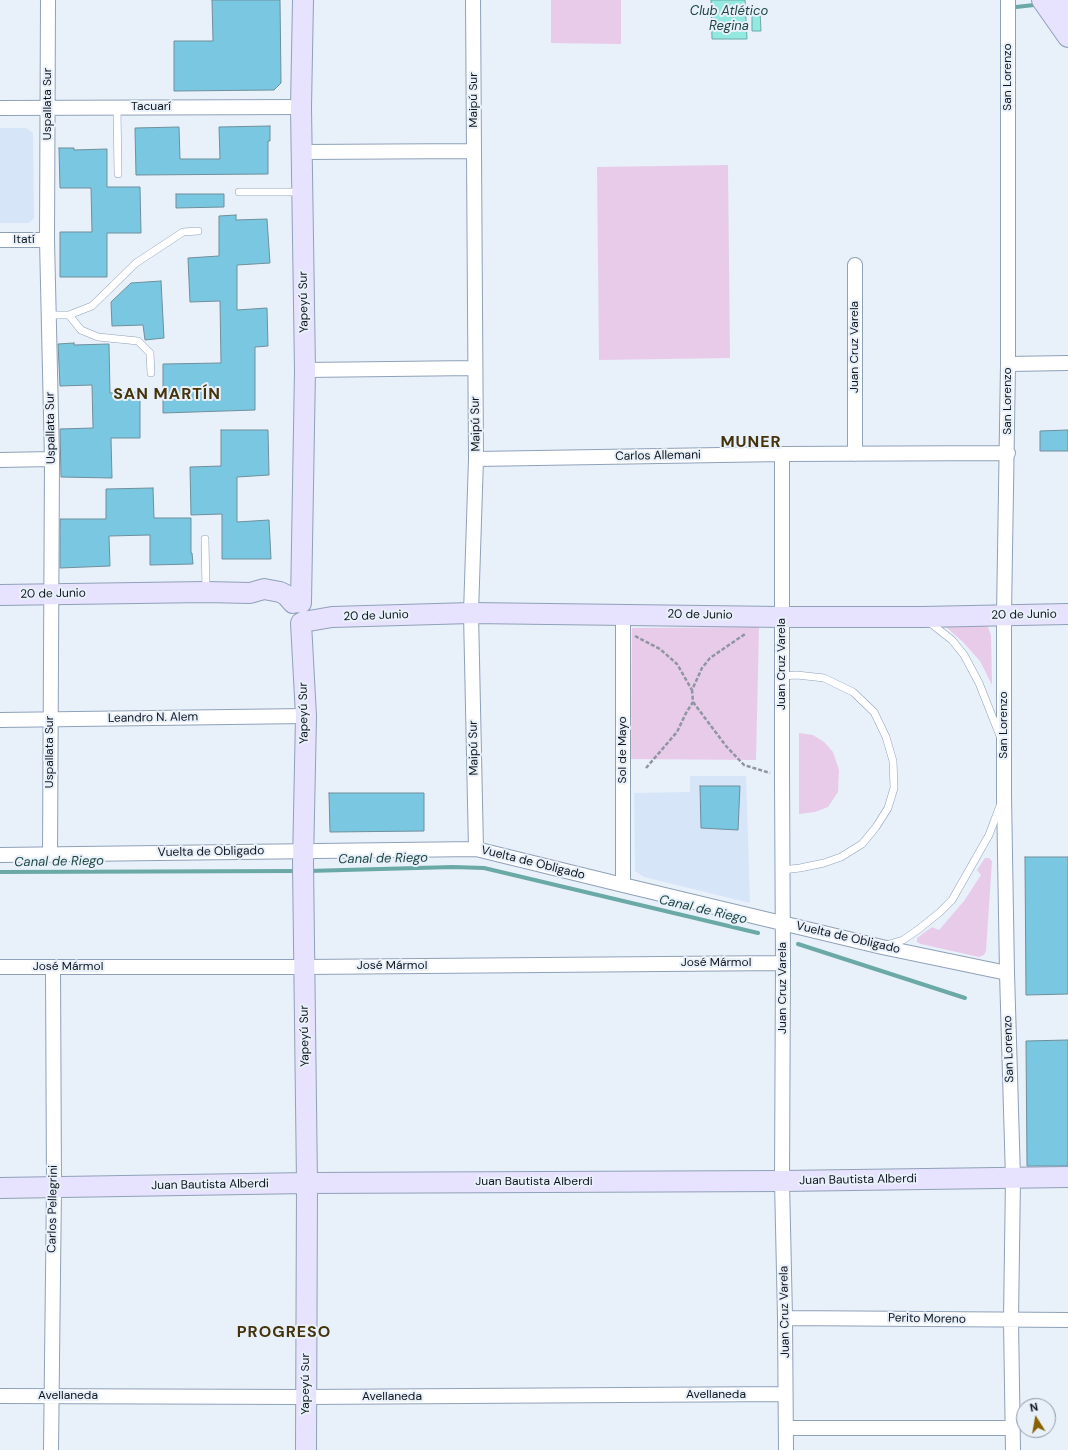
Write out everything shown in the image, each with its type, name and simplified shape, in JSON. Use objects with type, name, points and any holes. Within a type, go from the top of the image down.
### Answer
[{"type":"street","name":"Uspallata Sur","points":[[48,0],[47,240],[52,459],[50,855]]},
{"type":"street","name":"Yapeyú Sur","points":[[304,0],[302,192],[305,370],[298,612],[306,716],[304,864],[307,1183],[306,1450]]},
{"type":"street","name":"Maipú Sur","points":[[473,0],[476,459],[471,613],[476,849]]},
{"type":"street","name":"San Lorenzo","points":[[1008,0],[1008,453],[1004,615],[1003,746],[1007,973],[1013,1178],[1013,1450]]},
{"type":"street","points":[[1042,0],[1068,37]]},
{"type":"street","points":[[1064,0],[1068,13]]},
{"type":"street","name":"Tacuarí","points":[[0,108],[302,107]]},
{"type":"street","points":[[302,152],[474,151]]},
{"type":"street","name":"Itatí","points":[[0,240],[47,240]]},
{"type":"street","name":"Juan Cruz Varela","points":[[855,265],[855,454]]},
{"type":"street","points":[[1008,364],[1068,363]]},
{"type":"street","points":[[305,370],[475,368]]},
{"type":"street","name":"Carlos Allemani","points":[[476,459],[782,454],[1008,453]]},
{"type":"street","name":"Juan Cruz Varela","points":[[782,454],[782,1181],[786,1450]]},
{"type":"street","points":[[0,460],[52,459]]},
{"type":"street","name":"20 de Junio","points":[[0,595],[250,592],[264,589],[280,592],[286,595],[298,612],[332,617],[471,613],[623,622],[782,617],[1068,614]]},
{"type":"street","name":"Sol de Mayo","points":[[623,622],[623,885]]},
{"type":"street","name":"Leandro N. Alem","points":[[0,720],[306,716]]},
{"type":"street","name":"Vuelta de Obligado","points":[[0,855],[50,855],[304,864],[476,849],[783,923],[1007,973]]},
{"type":"street","name":"José Mármol","points":[[0,967],[304,967],[783,963]]},
{"type":"street","name":"Carlos Pellegrini","points":[[51,1450],[54,1188],[53,967]]},
{"type":"street","name":"Juan Bautista Alberdi","points":[[0,1188],[307,1183],[782,1181],[1068,1177]]},
{"type":"street","name":"Perito Moreno","points":[[785,1318],[1068,1320]]},
{"type":"street","name":"Avellaneda","points":[[0,1396],[306,1397],[785,1394]]},
{"type":"street","points":[[786,1428],[1013,1428]]},
{"type":"lane","points":[[117,107],[118,174]]},
{"type":"lane","points":[[239,192],[302,192]]},
{"type":"lane","points":[[49,315],[70,314],[92,306],[136,263],[183,232],[198,232]]},
{"type":"lane","points":[[70,314],[80,330],[98,336],[138,340],[150,353],[151,373]]},
{"type":"lane","points":[[205,539],[206,592]]},
{"type":"lane","points":[[922,616],[952,640],[964,655],[992,712],[1003,746]]},
{"type":"lane","points":[[782,676],[796,675],[824,678],[853,692],[874,712],[886,737],[893,761],[894,788],[888,808],[876,827],[862,844],[841,857],[824,863],[782,870]]},
{"type":"lane","points":[[882,946],[903,940],[940,912],[952,900],[989,835],[1004,795]]},
{"type":"path","points":[[623,622],[660,649],[677,664],[692,690],[693,702],[726,746],[744,765],[782,777]]},
{"type":"path","points":[[692,690],[702,668],[710,658],[745,634]]},
{"type":"path","points":[[646,768],[677,732],[693,702]]},
{"type":"shaded area","points":[[551,0],[621,0],[621,44],[551,43]]},
{"type":"shaded area","points":[[0,128],[26,128],[33,133],[34,218],[29,223],[0,223]]},
{"type":"shaded area","points":[[728,165],[730,358],[599,360],[597,167]]},
{"type":"shaded area","points":[[980,624],[988,627],[991,635],[992,685],[980,661],[963,642],[944,625]]},
{"type":"shaded area","points":[[759,627],[756,760],[631,759],[632,628]]},
{"type":"shaded area","points":[[799,733],[813,735],[824,742],[833,752],[839,770],[838,792],[828,807],[815,812],[799,814]]},
{"type":"shaded area","points":[[690,776],[746,776],[750,903],[644,877],[635,871],[634,793],[690,792]]},
{"type":"shaded area","points":[[985,858],[989,858],[992,861],[986,951],[984,955],[979,957],[917,942],[917,938],[932,927],[939,930],[964,901],[981,875],[977,870]]},
{"type":"water","name":"Club Atlético Regina","points":[[711,0],[745,0],[747,39],[712,39]]},
{"type":"water","name":"Club Atlético Regina","points":[[752,10],[760,10],[761,31],[752,31]]},
{"type":"building","points":[[212,0],[280,0],[281,83],[274,90],[174,91],[174,41],[213,41]]},
{"type":"building","points":[[270,126],[270,141],[268,141],[268,174],[136,175],[135,128],[179,127],[180,159],[220,159],[219,127]]},
{"type":"building","points":[[59,148],[74,148],[74,150],[107,149],[107,187],[140,187],[141,233],[107,233],[107,277],[60,277],[60,232],[92,232],[91,188],[60,188]]},
{"type":"building","points":[[176,194],[224,194],[224,207],[176,208]]},
{"type":"building","points":[[236,215],[236,220],[267,219],[270,263],[237,265],[237,310],[267,308],[268,346],[255,347],[255,410],[163,413],[163,364],[221,363],[220,301],[190,302],[188,258],[219,256],[219,216]]},
{"type":"building","points":[[161,281],[164,338],[145,340],[143,325],[112,326],[111,302],[131,283]]},
{"type":"building","points":[[74,343],[74,345],[109,344],[110,393],[140,392],[140,438],[111,438],[112,478],[61,477],[60,429],[93,428],[92,385],[60,386],[58,344]]},
{"type":"building","points":[[221,430],[268,430],[269,475],[237,477],[237,522],[269,520],[271,559],[222,559],[222,514],[191,515],[190,467],[221,466]]},
{"type":"building","points":[[1068,430],[1068,451],[1040,451],[1040,431]]},
{"type":"building","points":[[153,488],[154,518],[191,518],[191,553],[193,564],[150,565],[150,535],[109,536],[110,566],[60,568],[60,519],[106,519],[106,489]]},
{"type":"building","points":[[700,786],[740,786],[738,830],[701,828]]},
{"type":"building","points":[[329,793],[424,793],[424,831],[330,832]]},
{"type":"building","points":[[1025,857],[1068,857],[1068,994],[1026,995]]},
{"type":"building","points":[[1068,1040],[1068,1166],[1027,1166],[1026,1041]]},
{"type":"waterway","points":[[1016,7],[1034,5]]},
{"type":"waterway","name":"Canal de Riego","points":[[308,871],[453,867],[484,868],[758,933]]},
{"type":"waterway","name":"Canal de Riego","points":[[0,872],[297,871]]},
{"type":"waterway","name":"Canal de Riego","points":[[798,944],[965,998]]},
{"type":"district","name":"SAN MARTÍN","points":[[167,395]]},
{"type":"district","name":"MUNER","points":[[751,443]]},
{"type":"district","name":"PROGRESO","points":[[284,1333]]}]
